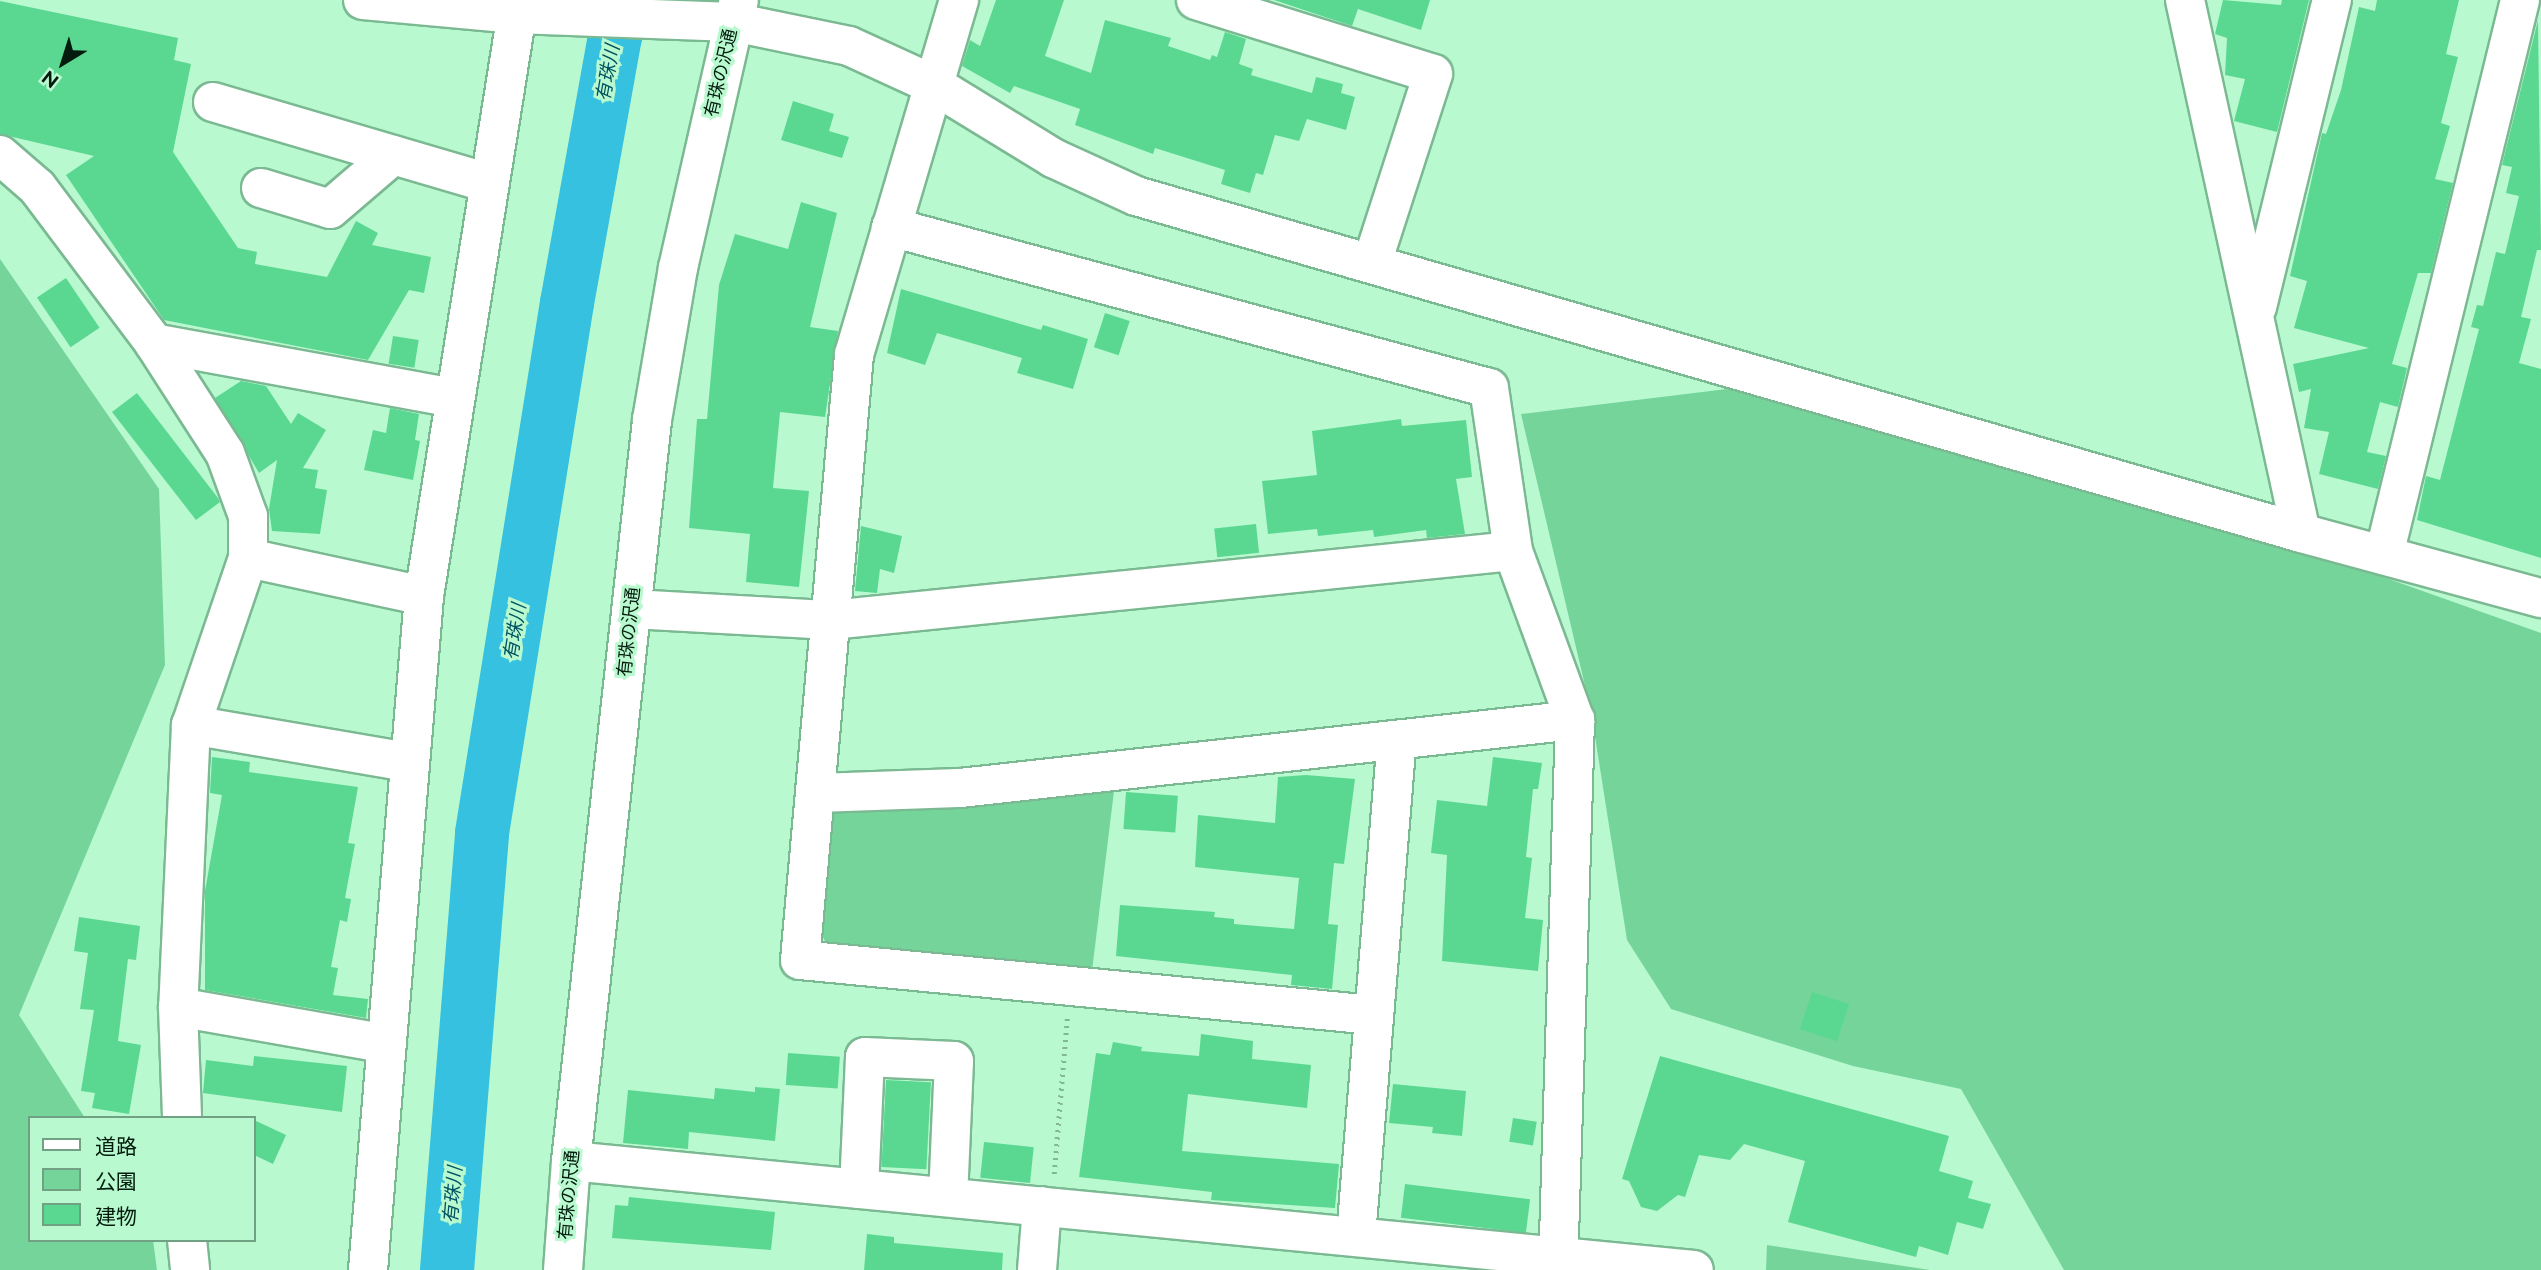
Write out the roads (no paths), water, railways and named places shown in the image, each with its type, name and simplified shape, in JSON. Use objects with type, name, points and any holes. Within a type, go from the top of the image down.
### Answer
[{"type":"street","points":[[363,0],[517,7],[558,14],[671,22],[736,11],[849,46],[934,85],[1053,158],[1136,196],[1372,262],[2301,533],[2541,598]]},
{"type":"street","points":[[959,0],[854,355],[800,960],[1373,1015]]},
{"type":"street","points":[[1196,0],[1278,11],[1433,74],[1372,262]]},
{"type":"street","points":[[2185,0],[2301,533]]},
{"type":"street","points":[[2255,317],[2332,0]]},
{"type":"street","points":[[2384,555],[2519,0]]},
{"type":"street","points":[[368,1270],[408,762],[424,596],[517,7]]},
{"type":"street","name":"有珠の沢通","points":[[563,1270],[570,1161],[652,420],[673,296],[736,11]]},
{"type":"street","points":[[213,103],[489,183]]},
{"type":"street","points":[[0,155],[37,187],[154,343],[225,453],[248,516],[248,558],[191,725],[178,1007],[182,1116]]},
{"type":"street","points":[[261,188],[330,209],[393,155]]},
{"type":"street","points":[[891,227],[1489,388],[1513,551],[1575,720],[1559,1263]]},
{"type":"street","points":[[154,343],[455,398]]},
{"type":"street","points":[[632,609],[831,620],[1513,551]]},
{"type":"street","points":[[248,558],[424,596]]},
{"type":"street","points":[[816,793],[960,788],[1575,720]]},
{"type":"street","points":[[191,725],[408,762]]},
{"type":"street","points":[[1356,1236],[1397,741]]},
{"type":"street","points":[[178,1007],[387,1044]]},
{"type":"street","points":[[859,1189],[865,1057],[954,1061],[948,1197]]},
{"type":"street","points":[[570,1161],[1356,1236],[1559,1263],[1693,1270]]},
{"type":"street","points":[[1037,1270],[1047,1206]]},
{"type":"street","points":[[187,1242],[190,1270]]},
{"type":"waterway","name":"有珠川","points":[[447,1270],[482,833],[567,303],[615,37],[625,0]]}]
